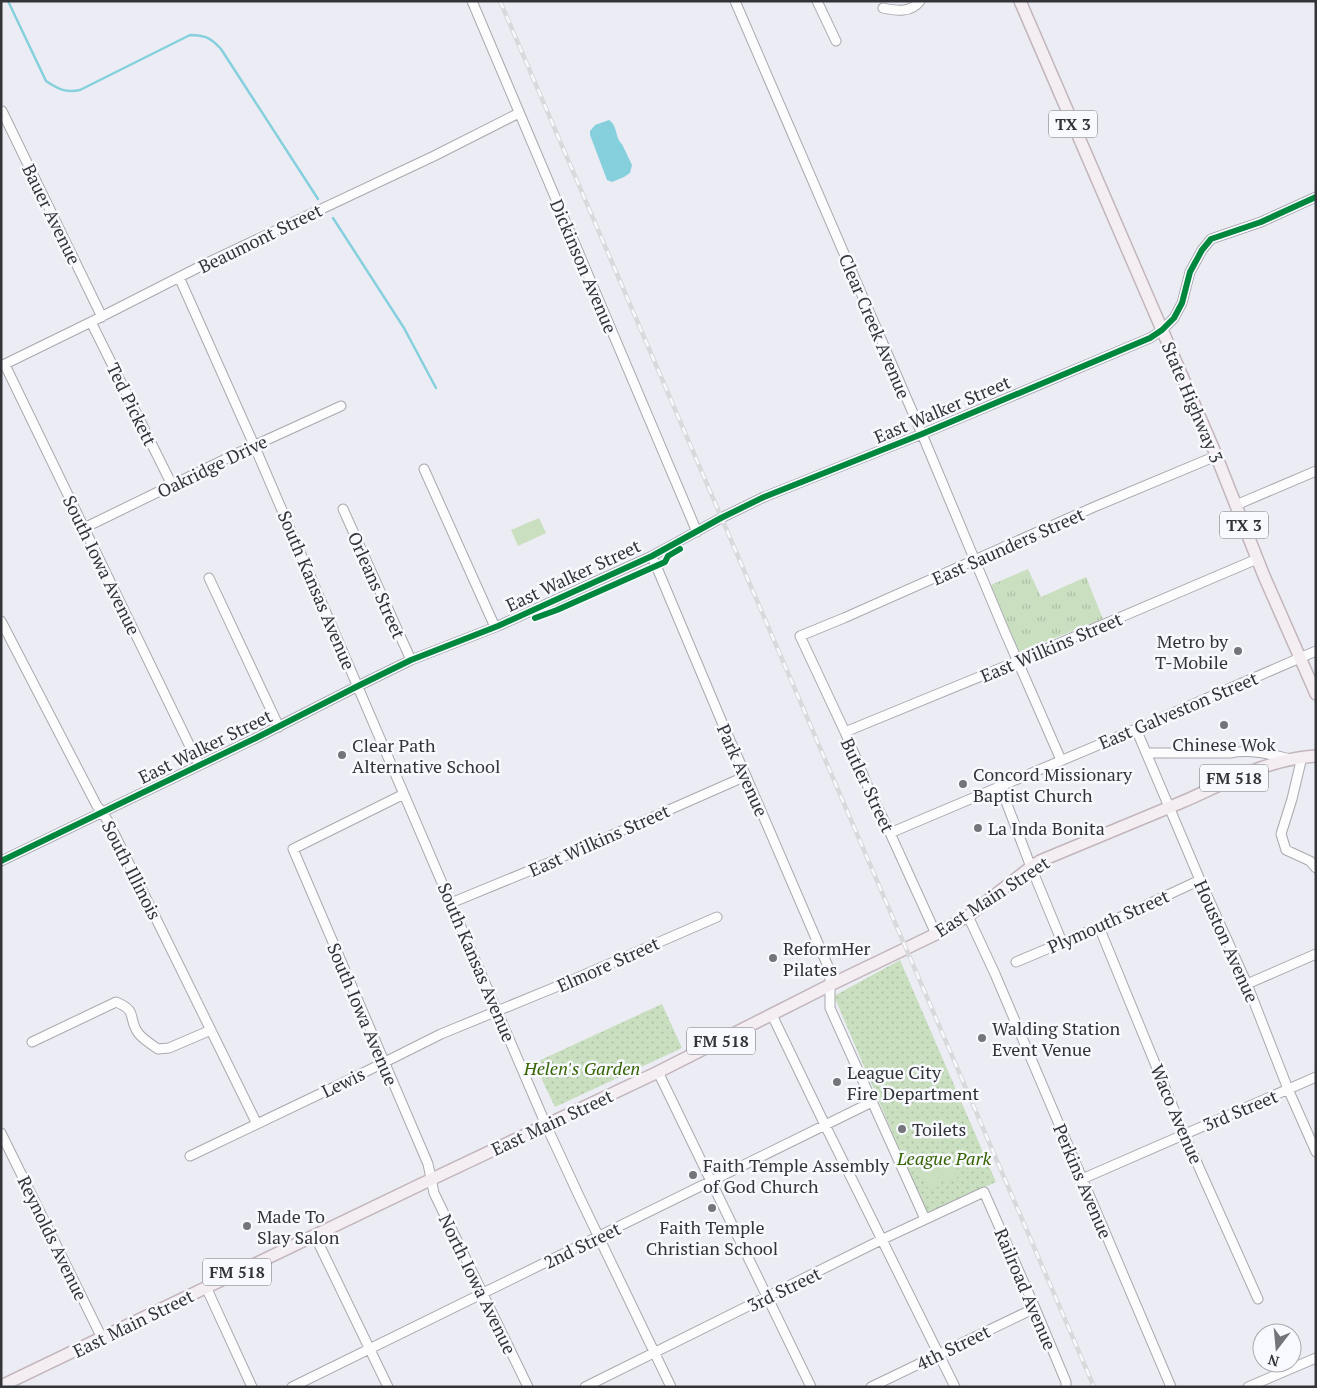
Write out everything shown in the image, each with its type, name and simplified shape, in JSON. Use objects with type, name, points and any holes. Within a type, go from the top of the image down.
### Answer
[{"type":"main road","name":"State Highway 3","points":[[1020,1],[1216,456],[1257,559],[1316,694]]},
{"type":"main road","name":"East Main Street","points":[[1,1386],[658,1072],[936,934],[968,916],[1040,861],[1258,768],[1296,758],[1316,756]]},
{"type":"street","name":"Dickinson Avenue","points":[[472,1],[697,532]]},
{"type":"street","name":"Clear Creek Avenue","points":[[735,1],[1062,760]]},
{"type":"street","points":[[817,1],[836,40]]},
{"type":"street","points":[[883,8],[894,11],[903,10],[916,7],[920,1]]},
{"type":"street","name":"Bauer Avenue","points":[[2,111],[102,317]]},
{"type":"street","name":"Beaumont Street","points":[[3,365],[519,113]]},
{"type":"street","points":[[1162,330],[1174,318],[1182,303],[1190,272],[1202,250],[1211,239],[1261,222],[1316,197]]},
{"type":"street","name":"South Kansas Avenue","points":[[179,278],[254,445],[546,1125],[671,1387]]},
{"type":"street","name":"Ted Pickett","points":[[91,322],[172,485]]},
{"type":"street","name":"East Walker Street","points":[[1,861],[279,727],[410,660],[495,627],[596,582],[652,556],[764,497],[922,434],[1150,338],[1162,330]]},
{"type":"street","name":"South Iowa Avenue","points":[[3,365],[199,765]]},
{"type":"street","name":"Oakridge Drive","points":[[84,528],[254,445],[341,406]]},
{"type":"street","name":"East Saunders Street","points":[[800,636],[1094,507],[1216,456]]},
{"type":"street","points":[[424,468],[495,627]]},
{"type":"street","points":[[1236,506],[1316,471]]},
{"type":"street","name":"Orleans Street","points":[[343,509],[410,660]]},
{"type":"street","name":"Park Avenue","points":[[652,556],[830,971],[830,1008],[925,1219]]},
{"type":"street","name":"East Wilkins Street","points":[[844,732],[1018,661],[1257,559]]},
{"type":"street","points":[[209,578],[279,727]]},
{"type":"street","name":"South Illinois","points":[[1,620],[96,806],[102,812],[113,832],[257,1124]]},
{"type":"street","name":"Butler Street","points":[[800,636],[936,934]]},
{"type":"street","name":"East Galveston Street","points":[[890,832],[1316,651]]},
{"type":"street","name":"Houston Avenue","points":[[1136,729],[1200,880],[1247,984],[1288,1089],[1316,1152]]},
{"type":"street","points":[[1146,753],[1230,753],[1240,751],[1296,758],[1292,799],[1281,834],[1286,850],[1310,861],[1316,868]]},
{"type":"street","name":"East Wilkins Street","points":[[451,903],[553,861],[746,776]]},
{"type":"street","points":[[1000,786],[1030,867],[1062,942]]},
{"type":"street","name":"South Iowa Avenue","points":[[404,794],[293,849],[428,1164],[432,1179]]},
{"type":"street","name":"Plymouth Street","points":[[1016,962],[1099,927],[1200,880]]},
{"type":"street","name":"Perkins Avenue","points":[[968,916],[995,974],[1171,1387]]},
{"type":"street","name":"Elmore Street","points":[[498,1011],[717,917]]},
{"type":"street","name":"Waco Avenue","points":[[1099,927],[1184,1134],[1258,1299]]},
{"type":"street","points":[[1247,984],[1316,954]]},
{"type":"street","points":[[32,1042],[116,1002],[126,1006],[131,1012],[139,1034],[158,1048],[168,1048],[211,1030]]},
{"type":"street","name":"Lewis","points":[[190,1156],[441,1034],[498,1011]]},
{"type":"street","points":[[772,1015],[881,1240],[955,1387]]},
{"type":"street","points":[[658,1072],[811,1387]]},
{"type":"street","name":"3rd Street","points":[[1082,1179],[1316,1077]]},
{"type":"street","name":"2nd Street","points":[[292,1387],[872,1102]]},
{"type":"street","name":"Reynolds Avenue","points":[[1,1133],[102,1338]]},
{"type":"street","name":"North Iowa Avenue","points":[[432,1179],[434,1193],[528,1387]]},
{"type":"street","name":"3rd Street","points":[[585,1387],[881,1240],[984,1192]]},
{"type":"street","name":"Railroad Avenue","points":[[984,1192],[1035,1308],[1066,1382],[1066,1387]]},
{"type":"street","points":[[315,1236],[388,1387]]},
{"type":"street","points":[[206,1287],[252,1387]]},
{"type":"street","name":"4th Street","points":[[871,1387],[1035,1308]]},
{"type":"street","points":[[1248,1387],[1316,1358]]},
{"type":"green space","points":[[539,518],[546,533],[518,546],[511,530]]},
{"type":"green space","points":[[1028,569],[1041,597],[1086,577],[1103,619],[1019,652],[991,585]]},
{"type":"green space","name":"League Park","points":[[900,960],[996,1182],[927,1214],[834,996]]},
{"type":"green space","name":"Helen's Garden","points":[[662,1004],[682,1048],[555,1107],[534,1063]]},
{"type":"green space","points":[[948,1155],[958,1178],[944,1184],[934,1160]]},
{"type":"green space","points":[[932,1161],[942,1185],[929,1191],[919,1167]]},
{"type":"water","points":[[609,120],[614,125],[618,139],[632,165],[630,173],[612,182],[607,180],[590,135],[590,131],[595,125]]},
{"type":"waterway","points":[[8,1],[46,81],[66,91],[80,90],[190,35],[211,40],[221,49],[318,199]]},
{"type":"waterway","points":[[333,218],[404,328],[436,388]]},
{"type":"railway","points":[[500,1],[1094,1387]]},
{"type":"cycle path","points":[[1,861],[256,738],[411,660],[498,626],[652,556],[764,497],[922,434],[1150,338],[1162,330],[1174,318],[1182,303],[1190,272],[1202,250],[1211,239],[1261,222],[1316,197]]},
{"type":"cycle path","points":[[535,618],[665,562],[668,556],[680,549]]},
{"type":"place","name":"Metro by T-Mobile","points":[[1238,651]]},
{"type":"place","name":"Chinese Wok","points":[[1224,725]]},
{"type":"place","name":"Clear Path Alternative School","points":[[342,755]]},
{"type":"place","name":"Concord Missionary Baptist Church","points":[[963,784]]},
{"type":"place","name":"La Inda Bonita","points":[[978,828]]},
{"type":"place","name":"ReformHer Pilates","points":[[773,958]]},
{"type":"place","name":"Walding Station Event Venue","points":[[982,1038]]},
{"type":"place","name":"League City Fire Department","points":[[837,1082]]},
{"type":"place","name":"Toilets","points":[[902,1129]]},
{"type":"place","name":"Faith Temple Assembly of God Church","points":[[693,1175]]},
{"type":"place","name":"Faith Temple Christian School","points":[[712,1208]]},
{"type":"place","name":"Made To Slay Salon","points":[[247,1226]]}]
